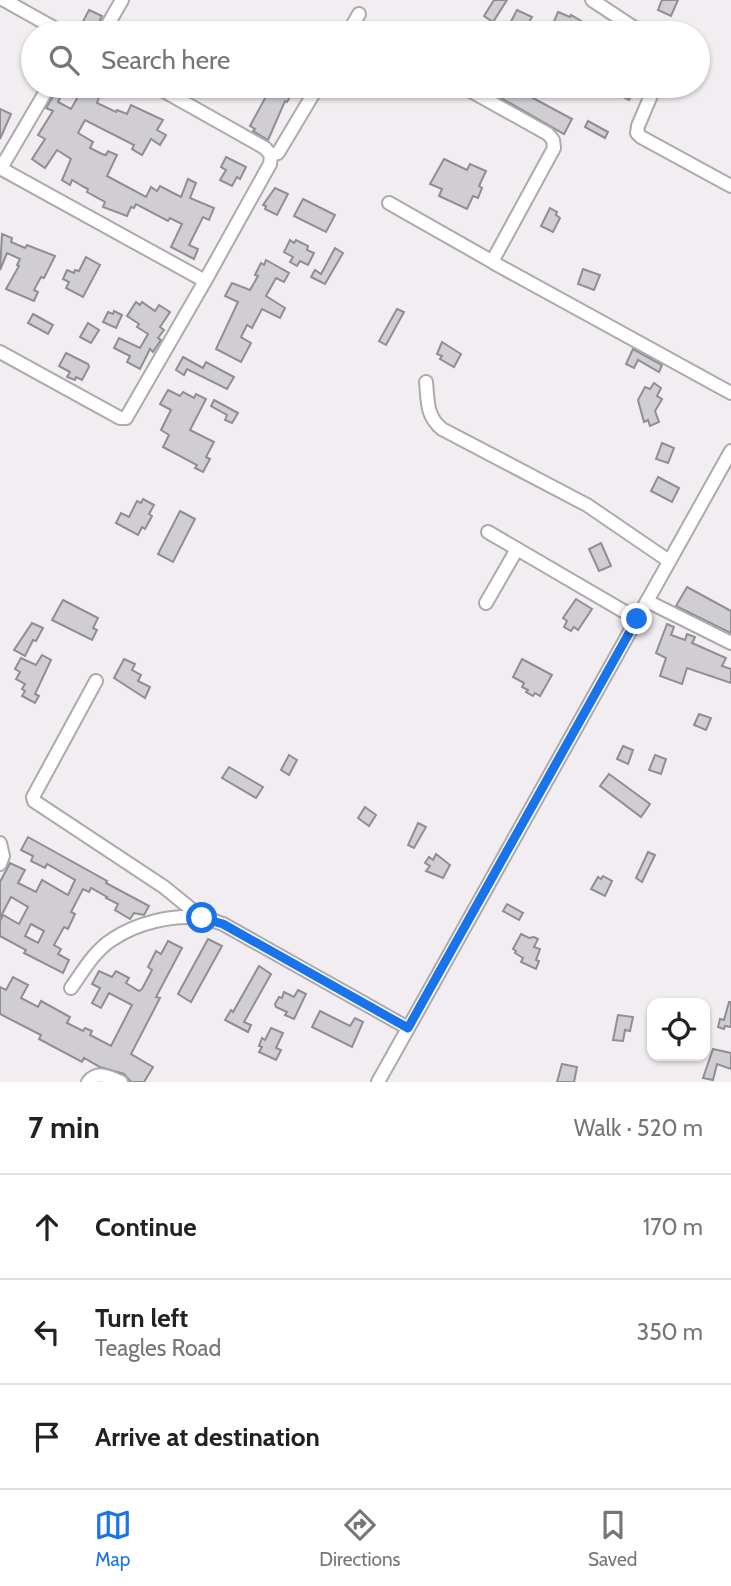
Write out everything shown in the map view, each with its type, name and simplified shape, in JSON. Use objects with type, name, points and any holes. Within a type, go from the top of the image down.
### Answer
[{"type":"street","points":[[4,0],[42,21]]},
{"type":"street","points":[[110,21],[121,0]]},
{"type":"street","points":[[592,0],[624,21]]},
{"type":"street","points":[[355,21],[359,14]]},
{"type":"street","points":[[42,98],[1,168],[205,281]]},
{"type":"street","points":[[0,352],[120,418],[126,418],[270,164],[271,155],[265,148],[176,98]]},
{"type":"street","points":[[271,155],[278,153],[311,98]]},
{"type":"street","points":[[484,98],[548,134],[553,140],[554,148],[493,262]]},
{"type":"street","points":[[650,98],[637,133],[731,186]]},
{"type":"street","points":[[389,203],[731,393]]},
{"type":"street","points":[[426,382],[429,413],[442,429],[587,505],[669,561]]},
{"type":"street","points":[[378,1082],[731,451]]},
{"type":"street","points":[[488,532],[637,619]]},
{"type":"street","points":[[486,603],[517,549]]},
{"type":"street","points":[[647,601],[731,643]]},
{"type":"street","points":[[96,681],[33,797],[34,801],[164,887],[202,918]]},
{"type":"street","points":[[0,843],[3,856],[0,864]]},
{"type":"street","points":[[71,988],[94,956],[112,939],[137,927],[172,918],[202,918],[223,924],[408,1028]]},
{"type":"street","points":[[88,1082],[96,1075],[104,1075],[121,1082]]},
{"type":"building","points":[[494,0],[507,0],[494,21],[484,16]]},
{"type":"building","points":[[662,0],[678,0],[671,16],[658,10]]},
{"type":"building","points":[[89,10],[102,16],[100,21],[83,21]]},
{"type":"building","points":[[517,10],[532,17],[530,21],[511,21]]},
{"type":"building","points":[[558,12],[581,21],[554,21]]},
{"type":"building","points":[[52,98],[60,98],[58,102],[71,109],[77,98],[99,98],[97,103],[116,112],[117,110],[127,114],[131,105],[163,120],[157,130],[166,135],[160,145],[151,139],[142,155],[132,149],[134,145],[85,120],[78,133],[93,142],[90,148],[102,154],[106,155],[108,151],[117,155],[107,176],[146,197],[151,187],[157,191],[160,186],[181,197],[188,179],[196,183],[190,198],[214,208],[209,220],[203,217],[189,245],[198,249],[194,259],[171,247],[182,224],[170,218],[168,221],[136,204],[134,208],[131,207],[127,216],[103,207],[105,202],[87,192],[88,189],[72,180],[70,185],[62,180],[71,159],[57,150],[45,168],[32,159],[45,139],[38,135],[53,111],[46,108]]},
{"type":"building","points":[[265,98],[289,98],[285,101],[268,140],[253,131],[255,129],[250,126]]},
{"type":"building","points":[[501,98],[533,98],[572,119],[564,134]]},
{"type":"building","points":[[0,109],[11,114],[0,139]]},
{"type":"building","points":[[588,121],[608,132],[605,138],[585,127]]},
{"type":"building","points":[[226,157],[246,167],[240,179],[237,177],[232,186],[220,180],[226,170],[221,167]]},
{"type":"building","points":[[444,159],[467,170],[470,164],[486,171],[479,186],[482,188],[478,198],[473,196],[467,209],[439,196],[442,189],[430,184]]},
{"type":"building","points":[[275,188],[288,194],[277,215],[263,205]]},
{"type":"building","points":[[303,199],[335,215],[326,232],[294,216]]},
{"type":"building","points":[[550,208],[557,212],[556,215],[560,218],[553,232],[541,226]]},
{"type":"building","points":[[2,234],[12,238],[11,242],[25,248],[27,245],[55,256],[44,278],[41,277],[34,290],[38,292],[34,301],[6,289],[20,259],[7,253],[0,270]]},
{"type":"building","points":[[290,240],[308,246],[307,250],[314,253],[308,265],[300,261],[297,266],[290,262],[293,257],[284,252]]},
{"type":"building","points":[[335,248],[343,253],[325,284],[311,277],[315,270],[321,274]]},
{"type":"building","points":[[86,257],[100,265],[83,297],[66,288],[69,282],[63,279],[67,270],[74,273],[75,270],[79,271]]},
{"type":"building","points":[[266,260],[289,273],[284,282],[276,278],[266,296],[285,308],[280,318],[262,309],[252,328],[247,325],[241,337],[251,343],[241,362],[216,349],[238,302],[225,296],[232,283],[250,290],[258,276],[255,275],[261,263],[264,265]]},
{"type":"building","points":[[583,269],[600,275],[594,290],[578,284]]},
{"type":"building","points":[[136,302],[140,305],[142,302],[155,311],[159,305],[170,312],[160,327],[164,330],[158,338],[161,340],[153,352],[150,349],[140,369],[127,362],[130,356],[114,348],[119,338],[140,348],[148,334],[127,316]]},
{"type":"building","points":[[397,309],[404,312],[386,345],[379,341]]},
{"type":"building","points":[[114,311],[122,315],[116,328],[103,322],[108,312],[113,314]]},
{"type":"building","points":[[33,314],[53,325],[48,334],[28,323]]},
{"type":"building","points":[[88,323],[99,330],[91,343],[80,337]]},
{"type":"building","points":[[442,342],[461,354],[454,367],[440,359],[442,356],[437,354]]},
{"type":"building","points":[[633,349],[662,365],[659,372],[638,360],[634,368],[626,364]]},
{"type":"building","points":[[66,353],[88,364],[82,380],[67,377],[70,372],[59,366]]},
{"type":"building","points":[[183,357],[203,368],[206,362],[234,377],[227,389],[187,369],[184,375],[176,370]]},
{"type":"building","points":[[654,383],[661,388],[657,396],[662,399],[655,411],[659,422],[650,426],[648,420],[644,422],[638,400],[645,387],[650,389]]},
{"type":"building","points":[[168,390],[180,396],[183,392],[194,398],[196,394],[206,399],[190,430],[214,442],[206,457],[210,459],[203,472],[195,468],[197,465],[163,447],[169,435],[161,430],[171,410],[160,404]]},
{"type":"building","points":[[214,400],[238,413],[232,423],[225,420],[227,415],[211,406]]},
{"type":"building","points":[[662,443],[674,448],[668,463],[656,459]]},
{"type":"building","points":[[658,477],[679,488],[672,502],[651,491]]},
{"type":"building","points":[[143,499],[154,505],[149,514],[152,516],[138,535],[116,523],[121,513],[129,517],[137,501],[141,503]]},
{"type":"building","points":[[180,511],[195,519],[173,562],[158,554]]},
{"type":"building","points":[[601,543],[611,566],[599,571],[589,549]]},
{"type":"building","points":[[687,587],[731,611],[731,633],[676,606]]},
{"type":"building","points":[[576,599],[592,609],[578,630],[574,627],[571,631],[564,627],[567,621],[563,618]]},
{"type":"building","points":[[63,600],[98,618],[93,628],[97,630],[92,640],[52,620]]},
{"type":"building","points":[[32,623],[43,628],[25,656],[14,650]]},
{"type":"building","points":[[667,624],[674,627],[671,635],[685,640],[687,634],[695,637],[692,643],[726,658],[722,666],[731,669],[731,683],[687,668],[682,684],[660,676],[666,658],[656,653]]},
{"type":"building","points":[[42,655],[51,660],[35,694],[39,696],[35,703],[22,696],[25,684],[16,679],[20,672],[15,669],[21,658],[36,665]]},
{"type":"building","points":[[124,659],[135,664],[132,670],[141,675],[138,681],[150,687],[145,698],[114,678]]},
{"type":"building","points":[[522,659],[552,675],[540,696],[526,692],[528,690],[522,687],[524,683],[513,677]]},
{"type":"building","points":[[699,714],[711,718],[706,730],[694,725]]},
{"type":"building","points":[[623,746],[633,750],[628,764],[617,759]]},
{"type":"building","points":[[289,755],[297,760],[289,775],[281,770]]},
{"type":"building","points":[[655,755],[666,759],[661,774],[649,770]]},
{"type":"building","points":[[229,767],[263,787],[256,798],[222,778]]},
{"type":"building","points":[[609,774],[650,804],[641,817],[600,786]]},
{"type":"building","points":[[365,807],[376,815],[369,826],[358,818]]},
{"type":"building","points":[[418,823],[426,827],[414,848],[408,845]]},
{"type":"building","points":[[28,837],[149,906],[144,915],[134,913],[130,919],[115,910],[118,904],[91,888],[89,892],[83,889],[71,912],[75,914],[68,929],[64,927],[54,945],[61,949],[58,954],[69,960],[63,973],[24,953],[26,950],[0,936],[0,921],[3,915],[19,924],[28,907],[11,897],[0,918],[0,882],[10,863],[25,870],[18,883],[36,892],[42,880],[68,895],[75,880],[47,864],[45,868],[31,861],[33,856],[21,850]],"holes":[[[31,924],[44,931],[38,943],[25,936]]]},
{"type":"building","points":[[648,852],[655,855],[642,882],[636,878]]},
{"type":"building","points":[[436,854],[450,865],[443,878],[426,871],[430,866],[425,863],[429,857],[433,860]]},
{"type":"building","points":[[603,876],[612,881],[605,896],[591,889],[598,877],[601,879]]},
{"type":"building","points":[[507,904],[523,913],[519,920],[503,911]]},
{"type":"building","points":[[521,934],[538,939],[534,947],[540,949],[536,969],[521,962],[523,958],[513,949]]},
{"type":"building","points":[[208,939],[222,946],[191,1002],[178,994]]},
{"type":"building","points":[[168,941],[182,948],[156,997],[160,998],[131,1054],[153,1067],[144,1082],[131,1082],[124,1074],[100,1067],[84,1058],[82,1062],[39,1039],[41,1035],[0,1014],[0,987],[6,990],[13,977],[28,985],[21,998],[38,1007],[41,1001],[70,1017],[67,1023],[83,1031],[85,1028],[92,1031],[90,1035],[111,1046],[132,1005],[109,993],[101,1008],[92,1003],[100,988],[92,984],[99,971],[112,977],[116,971],[129,978],[126,983],[139,991],[152,970],[148,967],[156,951],[161,954]]},
{"type":"building","points":[[259,966],[271,974],[244,1022],[251,1025],[248,1032],[225,1020],[231,1010],[233,1012]]},
{"type":"building","points":[[298,990],[306,994],[294,1019],[285,1015],[287,1012],[275,1004],[284,992],[294,997]]},
{"type":"building","points":[[729,1002],[731,1027],[725,1026],[724,1029],[718,1027],[720,1019],[724,1020]]},
{"type":"building","points":[[320,1011],[350,1026],[355,1018],[363,1022],[352,1047],[312,1027]]},
{"type":"building","points":[[618,1015],[633,1017],[630,1031],[625,1030],[623,1041],[613,1040]]},
{"type":"building","points":[[271,1028],[283,1033],[276,1048],[281,1050],[276,1060],[259,1052],[262,1038],[265,1040]]},
{"type":"building","points":[[713,1049],[731,1053],[731,1069],[717,1064],[713,1080],[703,1078]]},
{"type":"building","points":[[562,1064],[577,1067],[574,1082],[557,1082]]},
{"type":"route","points":[[202,918],[223,924],[408,1028],[637,619]]}]
